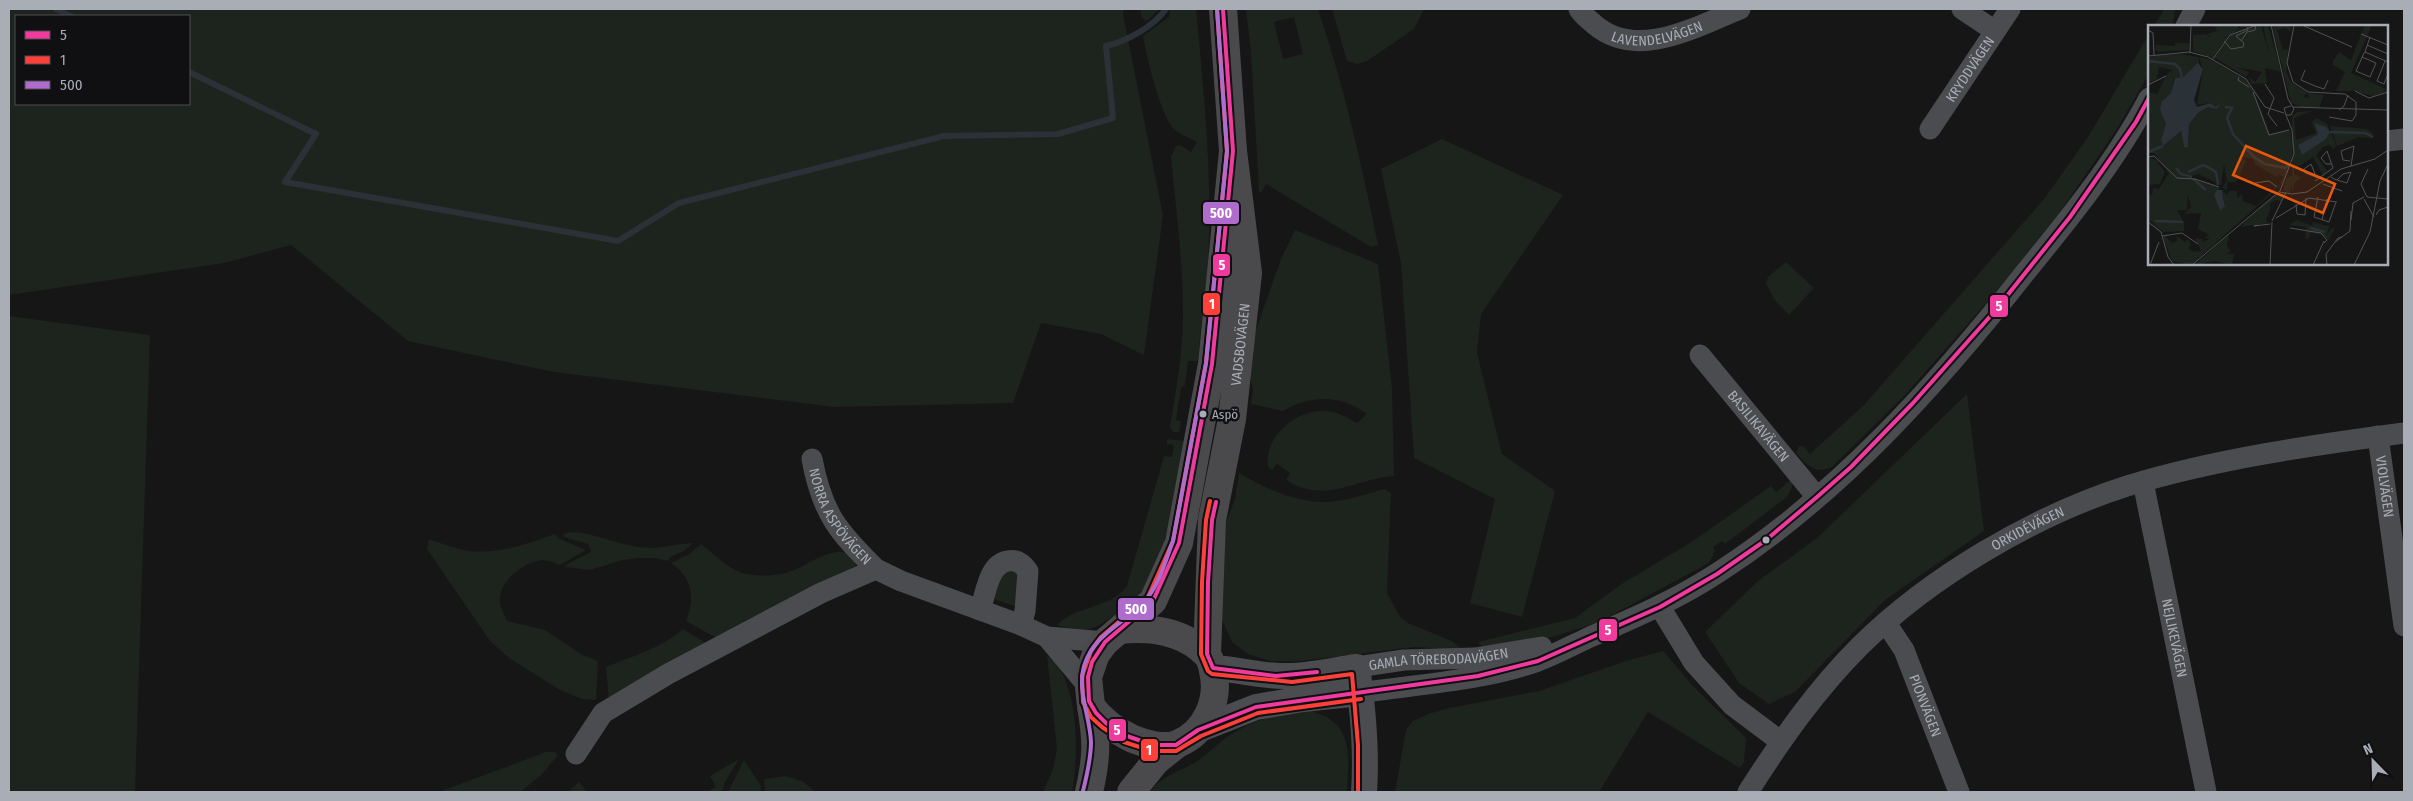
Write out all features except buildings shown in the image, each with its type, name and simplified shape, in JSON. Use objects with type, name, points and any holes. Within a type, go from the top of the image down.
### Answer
[{"type":"main road","name":"VADSBOVÄGEN","points":[[1210,661],[1212,520],[1232,419],[1248,273],[1233,151],[1224,9]]},
{"type":"main road","name":"VADSBOVÄGEN","points":[[1112,636],[1154,601],[1179,543],[1212,364],[1233,151]]},
{"type":"main road","points":[[1089,792],[1094,771],[1097,741],[1089,696],[1092,662],[1112,636],[1148,629],[1186,640],[1210,661],[1214,696],[1209,714],[1187,738],[1156,761],[1131,792]]},
{"type":"main road","points":[[1089,696],[1106,723],[1127,736],[1153,745],[1187,738]]},
{"type":"street","name":"LAVENDELVÄGEN","points":[[1579,9],[1601,30],[1617,38],[1638,40],[1666,38],[1740,9]]},
{"type":"street","points":[[1962,9],[1995,30]]},
{"type":"street","name":"KRYDDVÄGEN","points":[[1930,129],[2010,9]]},
{"type":"street","points":[[2187,25],[2195,9]]},
{"type":"street","name":"GAMLA TÖREBODAVÄGEN","points":[[1187,738],[1256,707],[1478,676],[1538,661],[1660,607],[1738,559],[1817,497],[1851,467],[1913,403],[1994,312],[2143,126],[2148,103]]},
{"type":"street","points":[[2388,141],[2404,139]]},
{"type":"street","name":"BASILIKAVÄGEN","points":[[1700,355],[1817,497]]},
{"type":"street","name":"ORKIDÉVÄGEN","points":[[1748,792],[1780,741],[1816,694],[1860,646],[1886,623],[1939,582],[2034,525],[2084,502],[2143,482],[2216,464],[2404,433]]},
{"type":"street","name":"VIOLVÄGEN","points":[[2378,436],[2404,626]]},
{"type":"street","name":"NORRA ASPÖVÄGEN","points":[[812,459],[826,508],[844,538],[876,569],[901,581],[1021,625],[1047,637]]},
{"type":"street","name":"NEJLIKEVÄGEN","points":[[2143,482],[2206,792]]},
{"type":"street","points":[[980,610],[991,575],[996,567],[1011,560],[1018,562],[1028,571],[1021,625]]},
{"type":"street","points":[[576,754],[603,713],[668,674],[821,593],[876,569]]},
{"type":"street","points":[[1660,607],[1675,635],[1700,670],[1732,706],[1780,741]]},
{"type":"street","name":"PIONVÄGEN","points":[[1886,623],[1904,650],[1959,792]]},
{"type":"street","points":[[1047,637],[1112,636]]},
{"type":"street","points":[[1047,637],[1089,696]]},
{"type":"street","name":"GAMLA TÖREBODAVÄGEN","points":[[1210,661],[1263,675],[1286,676],[1404,660],[1476,658],[1577,643]]},
{"type":"street","points":[[1357,667],[1366,766],[1364,792]]},
{"type":"shaded area","points":[[9,9],[1124,9],[1123,14],[1163,215],[1144,355],[1101,334],[1041,323],[1013,403],[834,407],[554,372],[408,341],[291,245],[224,263],[9,295]]},
{"type":"shaded area","points":[[1140,9],[1159,9],[1147,21],[1142,18]]},
{"type":"shaded area","points":[[1170,9],[1196,9],[1209,167],[1208,263],[1198,361],[1188,361],[1185,385],[1181,388],[1176,420],[1181,421],[1179,432],[1173,432],[1170,427],[1183,328],[1181,254],[1171,157],[1176,146],[1180,145],[1191,152],[1197,142],[1178,132],[1168,121],[1155,85],[1143,36],[1169,17]]},
{"type":"shaded area","points":[[1246,9],[1318,9],[1352,126],[1378,245],[1371,247],[1266,184],[1261,193],[1259,191],[1251,53]],"holes":[[[1294,17],[1303,54],[1283,59],[1274,22]]]},
{"type":"shaded area","points":[[1332,9],[1424,9],[1414,29],[1367,61],[1357,64],[1347,61]]},
{"type":"shaded area","points":[[2164,9],[2175,9],[2173,25],[2155,25]]},
{"type":"shaded area","points":[[2148,36],[2148,76],[2115,132],[2053,222],[1996,292],[1906,394],[1832,467],[1821,470],[1808,465],[1796,453],[1799,446],[1803,446],[1810,454],[1864,405],[2044,199],[2088,137]]},
{"type":"shaded area","points":[[1442,139],[1563,195],[1481,314],[1477,353],[1502,454],[1555,491],[1522,617],[1470,603],[1495,499],[1414,458],[1401,263],[1381,169]]},
{"type":"shaded area","points":[[1295,230],[1378,264],[1392,388],[1394,476],[1327,491],[1300,487],[1286,480],[1290,473],[1277,464],[1272,470],[1268,467],[1268,456],[1276,437],[1282,428],[1300,416],[1321,411],[1331,411],[1357,423],[1367,414],[1357,407],[1346,403],[1325,399],[1304,402],[1283,411],[1251,404],[1253,389],[1250,377],[1252,341],[1281,259]]},
{"type":"shaded area","points":[[1786,262],[1814,288],[1789,315],[1774,299],[1766,283],[1768,277]]},
{"type":"shaded area","points":[[9,316],[150,335],[135,792],[9,792]]},
{"type":"shaded area","points":[[1967,394],[1984,531],[1885,600],[1795,692],[1769,704],[1739,683],[1705,632],[1758,581],[1817,538]]},
{"type":"shaded area","points":[[1167,439],[1185,441],[1171,516],[1161,554],[1144,588],[1128,605],[1094,628],[1076,630],[1057,625],[1074,614],[1112,599],[1127,586],[1164,456],[1172,457],[1174,445],[1167,444]]},
{"type":"shaded area","points":[[1239,473],[1281,493],[1316,502],[1341,500],[1384,489],[1391,493],[1387,593],[1400,617],[1408,623],[1452,641],[1463,650],[1414,647],[1301,661],[1270,661],[1248,654],[1232,642],[1222,620],[1222,532],[1235,499]]},
{"type":"shaded area","points":[[1792,479],[1792,488],[1787,497],[1725,544],[1722,541],[1713,547],[1715,551],[1709,563],[1597,623],[1536,642],[1482,647],[1478,642],[1575,618],[1620,585],[1693,541],[1771,486],[1776,492]]},
{"type":"shaded area","points":[[572,532],[589,534],[630,546],[646,548],[693,543],[684,551],[670,557],[668,561],[655,558],[639,558],[623,560],[590,570],[565,567],[591,552],[588,544],[564,537],[563,534]]},
{"type":"shaded area","points":[[555,534],[560,539],[586,550],[560,565],[543,560],[524,566],[506,582],[500,595],[500,604],[507,621],[545,630],[581,654],[598,661],[596,700],[582,699],[560,690],[509,658],[490,641],[427,549],[429,539],[463,550],[487,551],[510,548]]},
{"type":"shaded area","points":[[701,544],[731,568],[753,575],[787,573],[818,558],[837,552],[846,553],[852,557],[856,567],[720,640],[686,621],[691,604],[690,589],[684,575],[671,563],[689,554]]},
{"type":"shaded area","points":[[1008,570],[1018,573],[1017,607],[991,598],[995,583]]},
{"type":"shaded area","points":[[683,629],[711,646],[609,700],[606,667],[656,646],[675,636]]},
{"type":"shaded area","points":[[1663,651],[1693,686],[1746,738],[1744,762],[1740,768],[1648,712],[1599,792],[1395,792],[1406,730],[1413,721],[1449,708],[1539,691],[1626,661]]},
{"type":"shaded area","points":[[1047,655],[1058,666],[1066,681],[1075,719],[1076,759],[1072,792],[1043,792],[1053,769],[1057,749]]},
{"type":"shaded area","points":[[1306,710],[1333,721],[1341,730],[1348,751],[1347,792],[1150,792],[1165,778],[1194,763],[1218,743],[1245,726],[1285,713]]},
{"type":"shaded area","points":[[546,752],[555,752],[558,755],[541,775],[520,792],[439,792]]},
{"type":"shaded area","points":[[739,759],[725,782],[722,792],[707,792],[716,787],[710,776]]},
{"type":"shaded area","points":[[744,760],[761,786],[760,792],[728,792]]},
{"type":"shaded area","points":[[786,776],[804,782],[815,792],[765,792],[764,779]]},
{"type":"shaded area","points":[[579,782],[587,792],[568,792]]},
{"type":"waterway","points":[[56,9],[69,15]]},
{"type":"waterway","points":[[190,72],[316,134],[285,182],[618,241],[679,203],[944,136],[1058,134],[1113,118],[1106,46],[1122,41],[1139,32],[1154,22],[1166,9]]},
{"type":"transit line","name":"1","points":[[1217,9],[1227,151],[1206,363],[1173,541],[1148,597],[1101,637],[1091,651],[1082,676],[1083,702],[1091,717],[1124,742],[1152,751],[1176,751],[1201,736],[1258,713],[1361,699]]},
{"type":"transit line","name":"500","points":[[1083,791],[1090,760],[1091,742],[1082,685],[1084,666],[1096,644],[1148,597],[1162,570],[1173,541],[1206,363],[1227,151],[1217,9]]},
{"type":"transit line","name":"5","points":[[1223,9],[1233,151],[1212,364],[1179,543],[1153,601],[1105,642],[1092,662],[1088,677],[1089,701],[1096,713],[1106,723],[1127,736],[1153,745],[1176,745],[1198,730],[1256,707],[1478,676],[1538,661],[1660,607],[1717,574],[1766,540],[1817,497],[1851,467],[1913,403],[1994,312],[2070,217],[2136,122],[2148,100]]},
{"type":"transit line","name":"1","points":[[1210,501],[1206,520],[1202,582],[1201,654],[1208,671],[1212,674],[1292,682],[1352,674],[1358,745],[1358,792]]},
{"type":"transit line","name":"5","points":[[1216,502],[1212,520],[1208,582],[1207,654],[1213,668],[1276,676],[1317,672]]},
{"type":"place","name":"Aspö","points":[[1203,414]]}]
